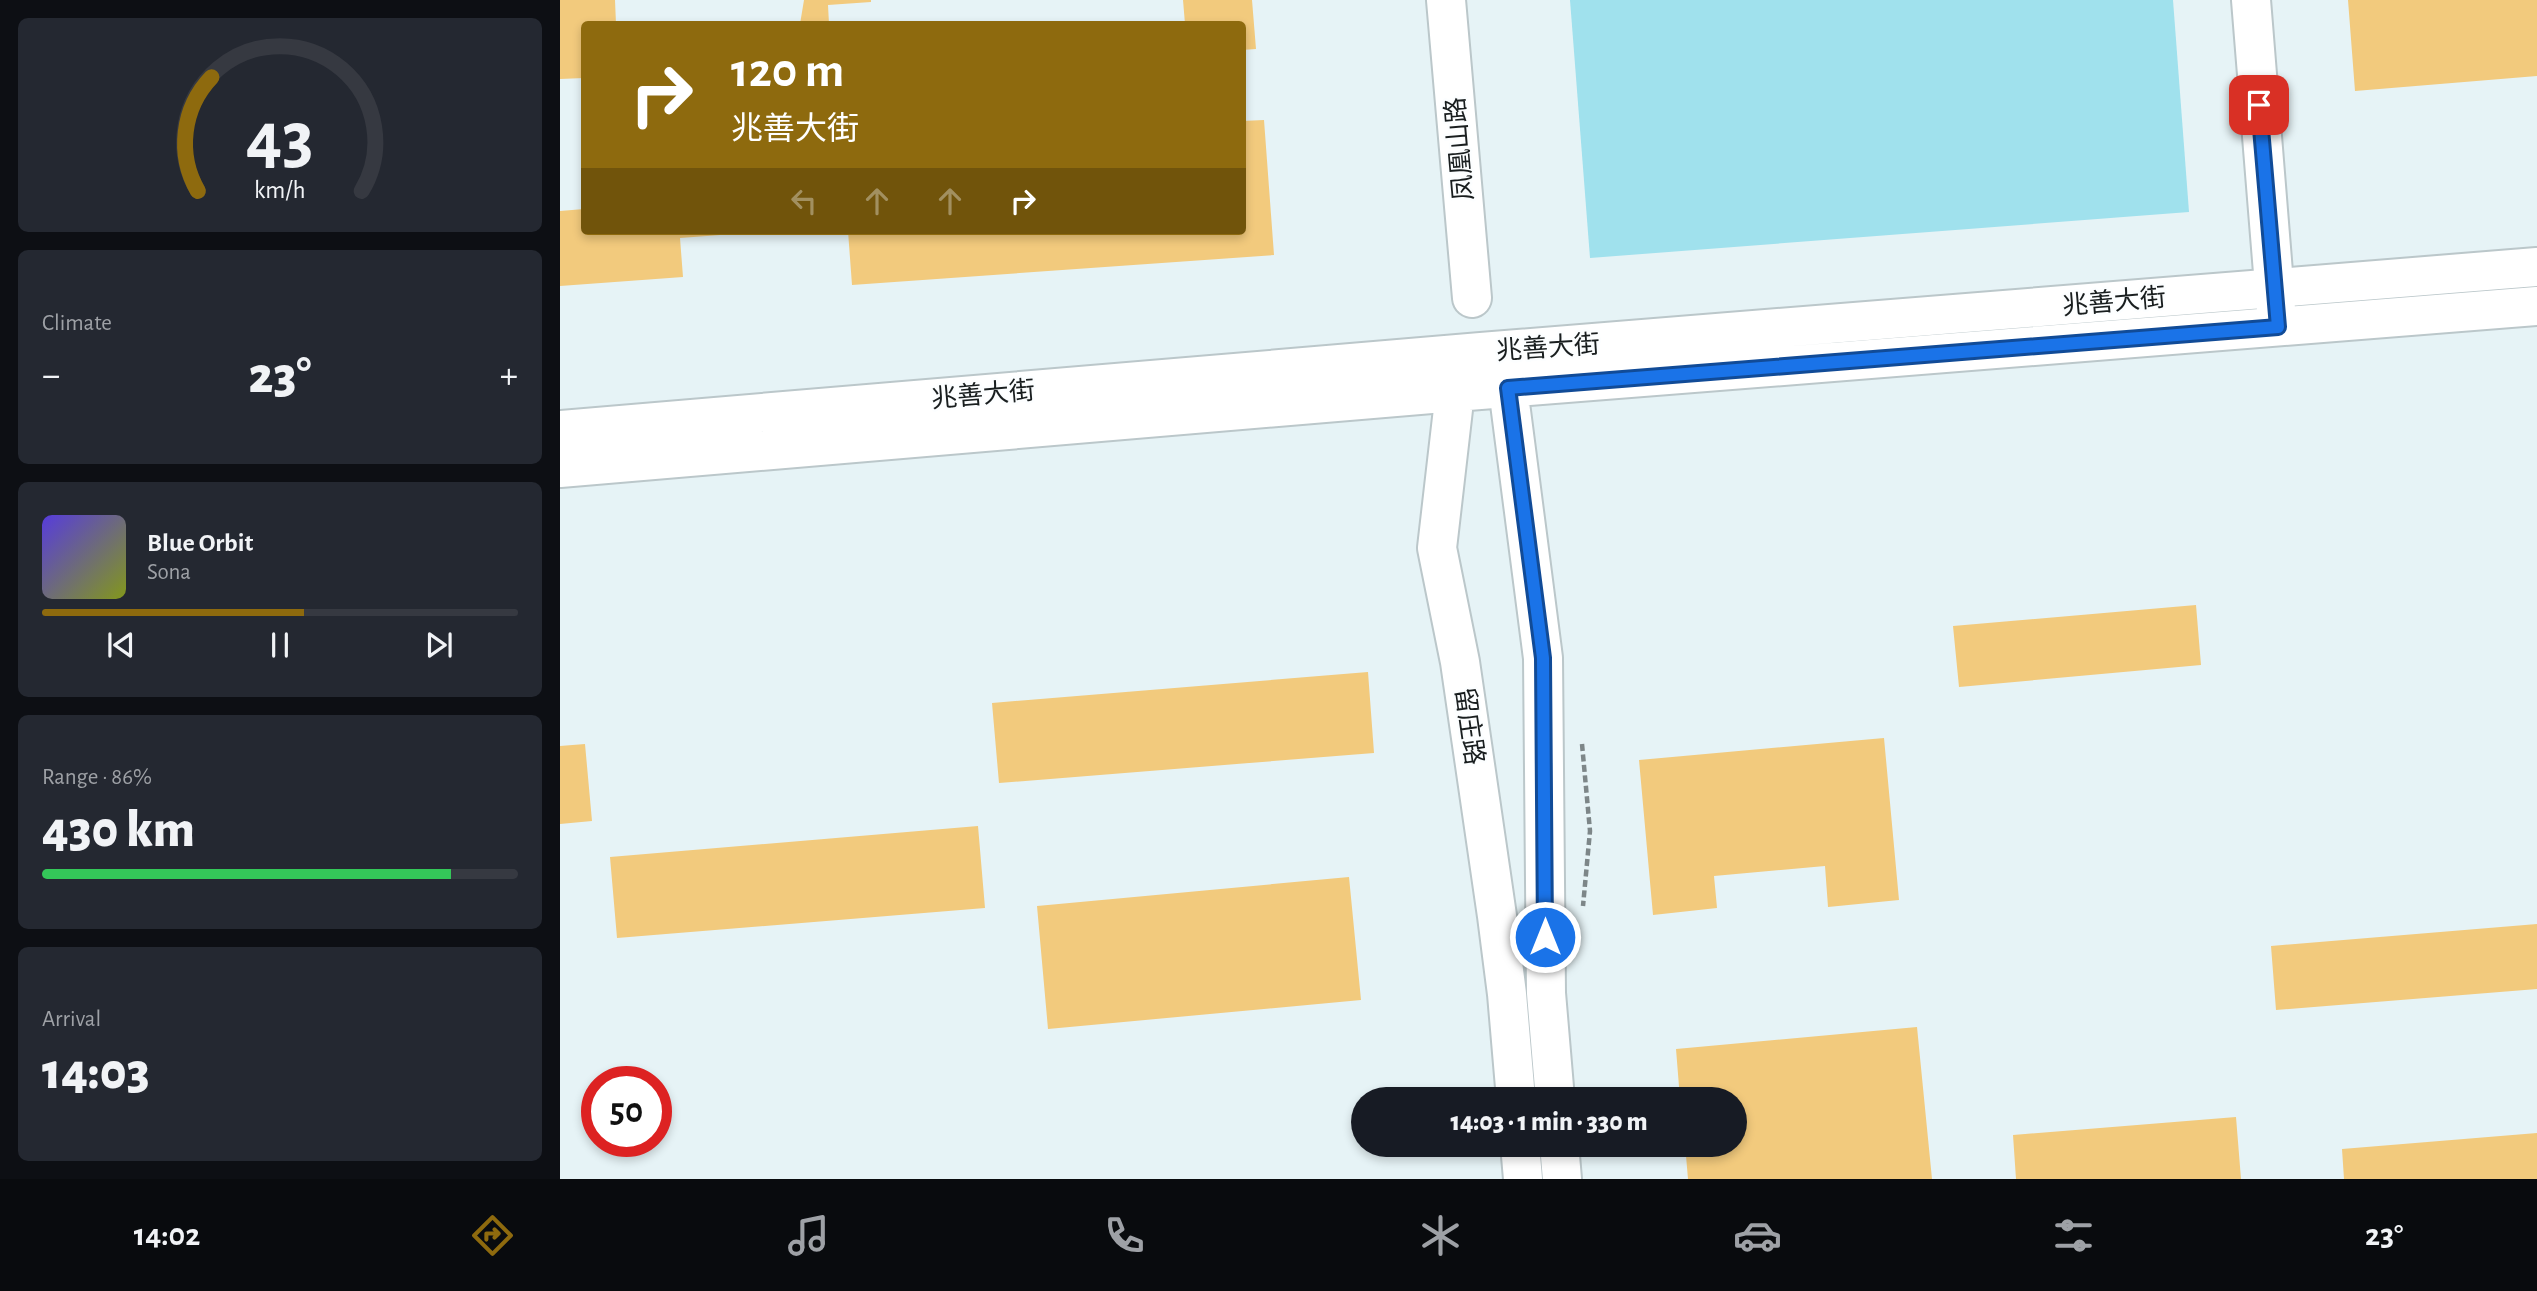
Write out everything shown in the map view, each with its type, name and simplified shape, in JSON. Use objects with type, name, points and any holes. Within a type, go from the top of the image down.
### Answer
[{"type":"main road","name":"凤凰山路","points":[[1446,0],[1472,298]]},
{"type":"main road","points":[[2251,0],[2278,327]]},
{"type":"main road","name":"兆善大街","points":[[560,430],[2537,267]]},
{"type":"main road","name":"兆善大街","points":[[560,468],[1455,392],[2537,306]]},
{"type":"main road","points":[[1499,351],[1508,388],[1543,658],[1546,993],[1554,1087]]},
{"type":"main road","name":"留庄路","points":[[1453,355],[1455,392],[1437,548],[1460,662],[1497,916],[1515,1087]]},
{"type":"main road","points":[[1521,1157],[1523,1179]]},
{"type":"main road","points":[[1560,1157],[1562,1179]]},
{"type":"shaded area","points":[[1570,0],[2173,0],[2189,212],[1590,258]]},
{"type":"building","points":[[560,0],[615,0],[616,21],[581,21],[581,78],[560,79]]},
{"type":"building","points":[[804,0],[871,0],[828,5],[829,21],[800,21]]},
{"type":"building","points":[[1183,0],[1252,0],[1256,49],[1246,50],[1246,21],[1185,21]]},
{"type":"building","points":[[2348,0],[2537,0],[2537,76],[2355,91]]},
{"type":"building","points":[[1264,120],[1274,255],[852,285],[848,235],[1246,235],[1246,121]]},
{"type":"building","points":[[581,209],[581,235],[720,235],[680,238],[683,277],[560,286],[560,211]]},
{"type":"building","points":[[2196,605],[2201,665],[1959,687],[1953,626]]},
{"type":"building","points":[[1368,672],[1374,753],[999,783],[992,703]]},
{"type":"building","points":[[1884,738],[1899,900],[1828,907],[1825,866],[1714,876],[1717,908],[1653,915],[1639,760]]},
{"type":"building","points":[[585,744],[592,821],[560,824],[560,746]]},
{"type":"building","points":[[978,826],[985,908],[617,938],[610,857]]},
{"type":"building","points":[[1349,877],[1361,1000],[1048,1029],[1037,906]]},
{"type":"building","points":[[2537,924],[2537,989],[2276,1010],[2271,946]]},
{"type":"building","points":[[1917,1027],[1932,1179],[1688,1179],[1686,1157],[1747,1157],[1747,1087],[1679,1087],[1676,1049]]},
{"type":"building","points":[[2236,1117],[2241,1179],[2016,1179],[2013,1135]]},
{"type":"building","points":[[2537,1133],[2537,1179],[2344,1179],[2342,1149]]},
{"type":"route","points":[[1545,937],[1543,658],[1508,388],[2278,327],[2259,105]]}]
